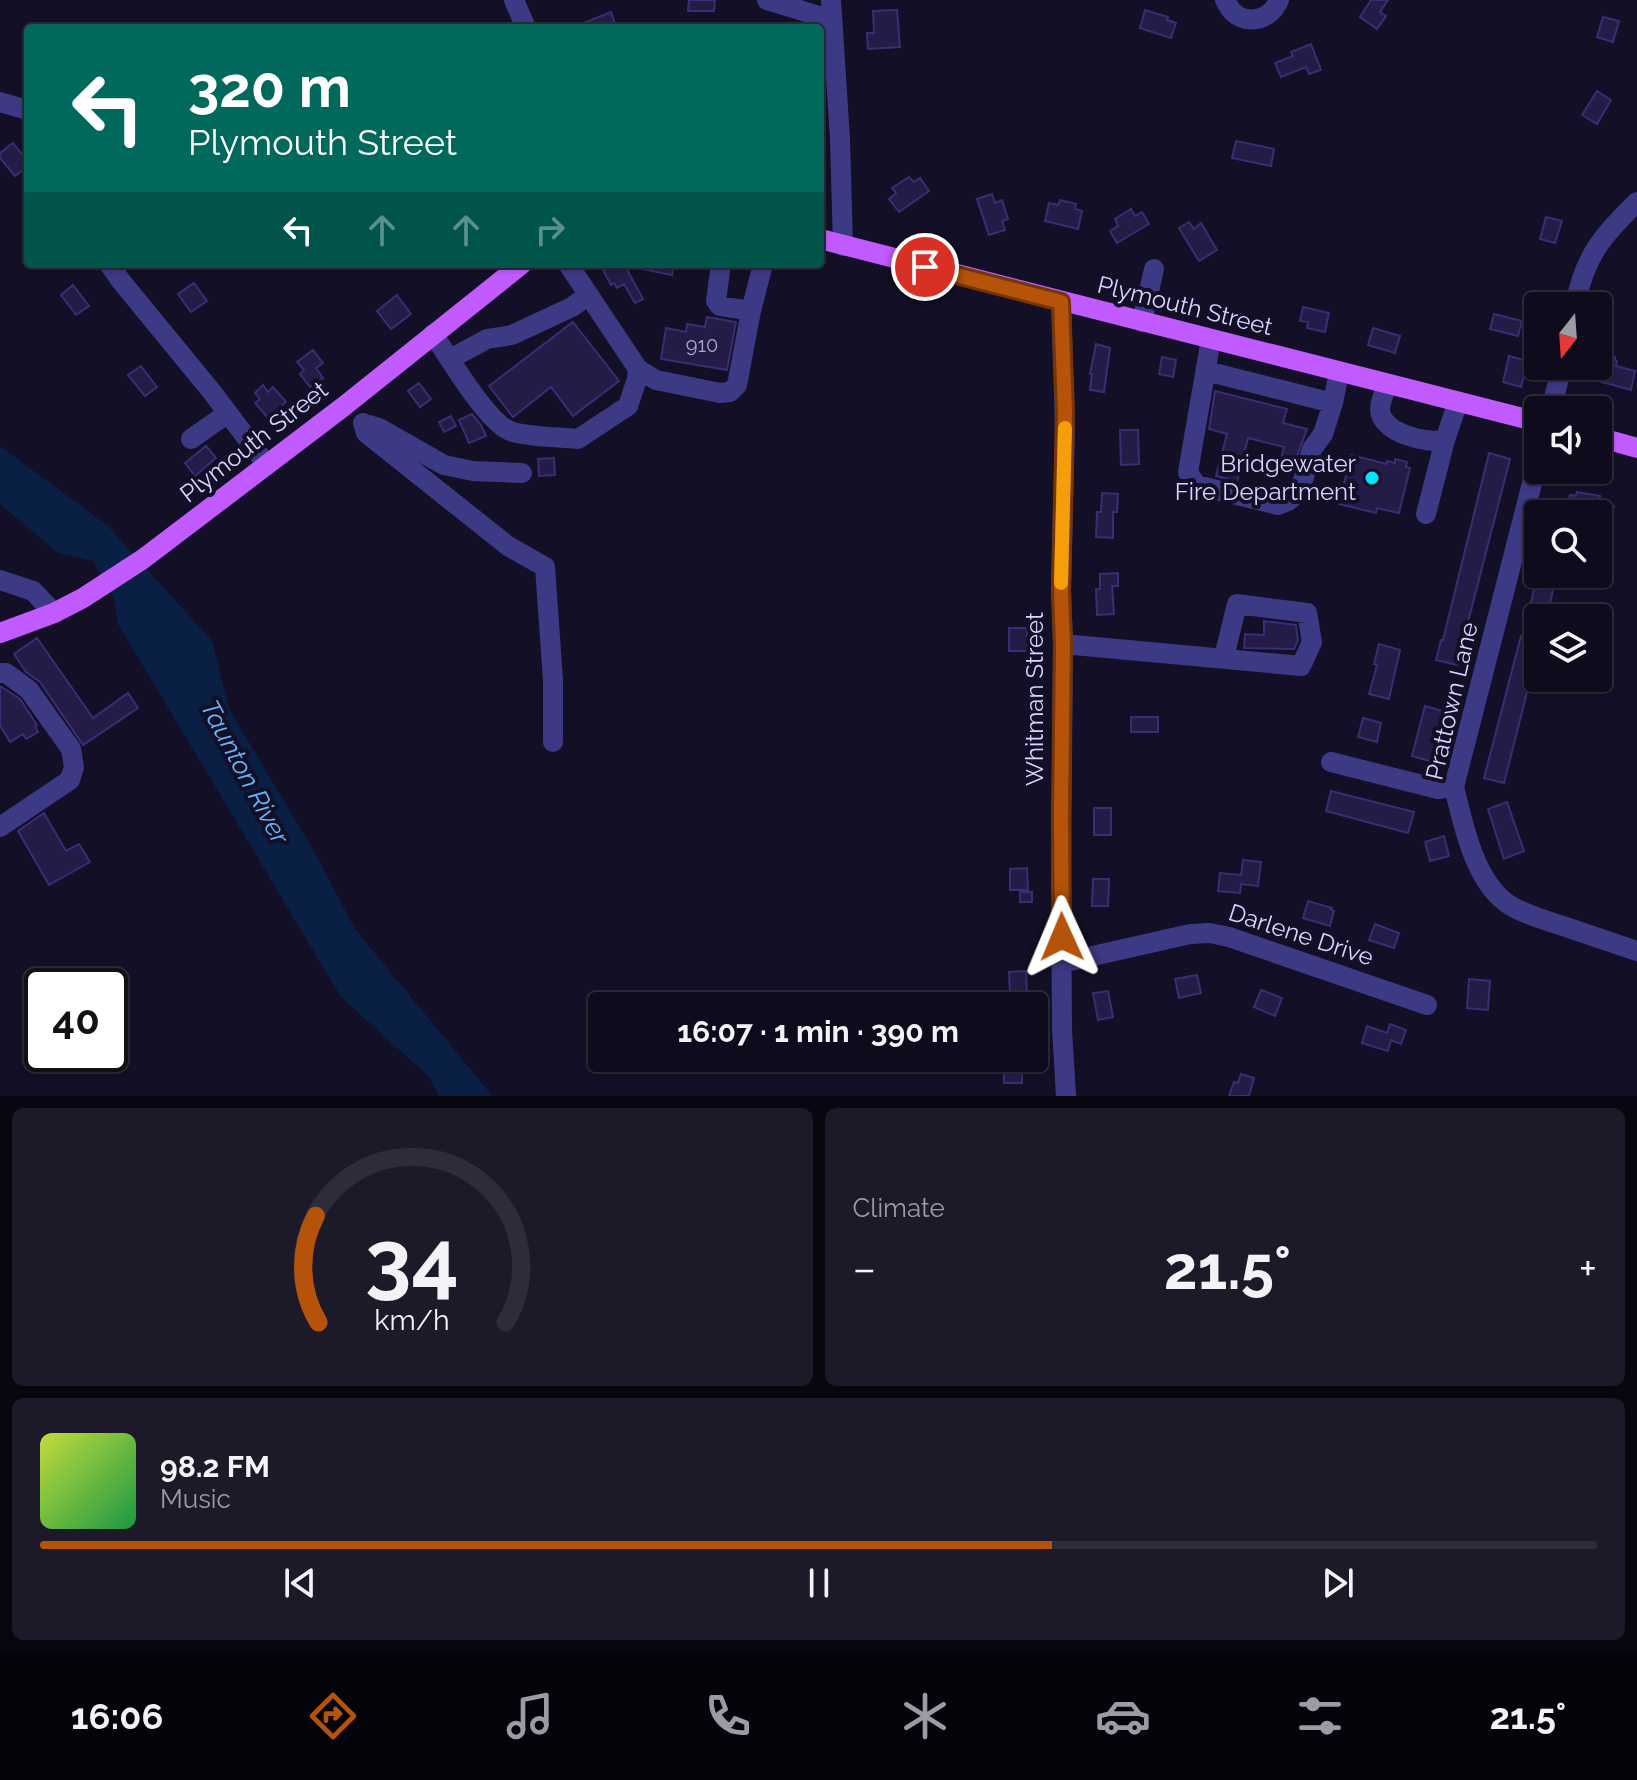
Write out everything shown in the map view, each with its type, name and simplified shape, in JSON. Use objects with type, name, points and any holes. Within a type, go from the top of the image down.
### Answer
[{"type":"main road","name":"Plymouth Street","points":[[824,240],[1524,418]]},
{"type":"main road","name":"Plymouth Street","points":[[0,633],[54,613],[100,588],[143,559],[343,407],[517,268]]},
{"type":"main road","points":[[1612,441],[1637,448]]},
{"type":"street","points":[[514,0],[524,24]]},
{"type":"street","points":[[767,0],[831,10],[840,139],[843,246]]},
{"type":"street","points":[[1225,0],[1232,12],[1245,19],[1256,20],[1269,15],[1279,0]]},
{"type":"street","points":[[0,102],[24,109]]},
{"type":"street","points":[[1577,292],[1592,254],[1605,234],[1637,202]]},
{"type":"street","points":[[112,268],[267,465]]},
{"type":"street","points":[[571,268],[638,369],[656,380],[720,393],[730,392],[737,385],[762,268]]},
{"type":"street","points":[[720,268],[716,301],[720,306],[751,311]]},
{"type":"street","points":[[1142,322],[1154,269]]},
{"type":"street","points":[[450,359],[487,339],[512,335],[560,313],[589,295]]},
{"type":"street","name":"Whitman Street","points":[[1061,302],[1065,407],[1061,591],[1062,1030],[1066,1096]]},
{"type":"street","points":[[433,334],[484,407],[511,431],[578,439],[628,406],[638,369]]},
{"type":"street","points":[[1211,339],[1188,472],[1196,485],[1278,505],[1288,501],[1300,491],[1312,449],[1323,434],[1339,372]]},
{"type":"street","points":[[1206,371],[1333,403]]},
{"type":"street","points":[[1388,384],[1380,410],[1384,421],[1396,432],[1437,442],[1445,440]]},
{"type":"street","points":[[1426,514],[1458,402]]},
{"type":"street","points":[[343,407],[350,416],[379,428],[444,465],[473,471],[522,473]]},
{"type":"street","points":[[191,439],[228,413]]},
{"type":"street","points":[[363,423],[366,433],[508,546],[545,567],[553,680],[553,742]]},
{"type":"street","name":"Prattown Lane","points":[[1532,484],[1454,787],[1465,830],[1481,872],[1507,904],[1532,916],[1637,951]]},
{"type":"street","points":[[0,580],[33,591],[54,613]]},
{"type":"street","points":[[1063,644],[1301,666],[1312,642],[1307,613],[1237,604],[1224,657]]},
{"type":"street","points":[[0,673],[6,673],[29,690],[71,749],[74,767],[70,780],[0,827]]},
{"type":"street","points":[[1331,762],[1438,789],[1454,787]]},
{"type":"street","name":"Darlene Drive","points":[[1062,963],[1190,934],[1210,933],[1427,1005]]},
{"type":"water","name":"Taunton River","points":[[0,446],[108,526],[212,641],[229,709],[314,851],[355,929],[490,1093],[489,1096],[439,1096],[429,1077],[341,997],[118,624],[114,598],[93,561],[58,553],[0,504]]},
{"type":"building","points":[[689,0],[715,0],[714,11],[688,11]]},
{"type":"building","points":[[1371,0],[1388,0],[1380,12],[1386,16],[1377,29],[1360,17]]},
{"type":"building","points":[[897,10],[900,47],[868,49],[867,33],[874,33],[873,11]]},
{"type":"building","points":[[1145,10],[1168,17],[1167,20],[1176,23],[1171,38],[1140,28]]},
{"type":"building","points":[[611,12],[615,24],[581,24]]},
{"type":"building","points":[[1603,17],[1619,21],[1613,42],[1597,37]]},
{"type":"building","points":[[1311,44],[1321,70],[1309,74],[1306,67],[1281,77],[1275,63]]},
{"type":"building","points":[[1597,91],[1611,100],[1597,124],[1582,115]]},
{"type":"building","points":[[1236,141],[1274,149],[1271,166],[1232,158]]},
{"type":"building","points":[[13,143],[24,157],[24,169],[15,176],[0,158],[0,153]]},
{"type":"building","points":[[909,177],[914,182],[920,178],[929,191],[899,212],[889,199],[896,193],[892,188]]},
{"type":"building","points":[[992,194],[995,203],[1002,200],[1008,219],[1002,221],[1005,230],[989,235],[977,199]]},
{"type":"building","points":[[1060,200],[1076,204],[1075,209],[1082,211],[1078,229],[1045,221],[1049,203],[1058,205]]},
{"type":"building","points":[[1131,209],[1135,216],[1142,212],[1149,224],[1117,243],[1110,231],[1118,226],[1115,219]]},
{"type":"building","points":[[1546,217],[1562,221],[1555,243],[1540,239]]},
{"type":"building","points":[[1189,222],[1194,229],[1201,223],[1217,250],[1199,261],[1179,228]]},
{"type":"building","points":[[626,268],[643,299],[635,303],[624,284],[617,288],[614,283],[611,285],[603,270]]},
{"type":"building","points":[[642,268],[673,268],[672,275]]},
{"type":"building","points":[[194,283],[207,301],[191,312],[178,294]]},
{"type":"building","points":[[73,285],[89,306],[76,315],[61,295]]},
{"type":"building","points":[[397,295],[411,314],[391,329],[377,311]]},
{"type":"building","points":[[1303,307],[1329,313],[1325,332],[1307,328],[1308,322],[1300,321]]},
{"type":"building","points":[[1494,314],[1522,321],[1518,336],[1490,329]]},
{"type":"building","points":[[707,317],[736,322],[727,370],[661,359],[666,328],[686,332],[687,324],[705,327]]},
{"type":"building","points":[[573,322],[619,381],[573,416],[551,387],[513,417],[489,386]]},
{"type":"building","points":[[1373,328],[1400,336],[1395,353],[1368,345]]},
{"type":"building","points":[[1096,344],[1110,348],[1104,392],[1090,390]]},
{"type":"building","points":[[313,350],[323,363],[316,368],[323,378],[310,387],[300,374],[304,370],[297,362]]},
{"type":"building","points":[[1509,356],[1524,360],[1521,387],[1503,382]]},
{"type":"building","points":[[1612,356],[1617,361],[1616,366],[1635,371],[1631,390],[1598,381],[1612,380]]},
{"type":"building","points":[[1162,357],[1176,360],[1173,377],[1159,374]]},
{"type":"building","points":[[141,366],[157,387],[145,396],[128,375]]},
{"type":"building","points":[[419,383],[431,399],[420,407],[408,391]]},
{"type":"building","points":[[263,385],[268,392],[273,387],[286,402],[268,418],[255,403],[260,399],[255,393]]},
{"type":"building","points":[[1215,391],[1287,409],[1283,423],[1307,429],[1293,467],[1280,463],[1284,447],[1248,438],[1237,482],[1216,476],[1227,434],[1209,429]]},
{"type":"building","points":[[472,414],[486,436],[469,443],[459,420]]},
{"type":"building","points":[[451,416],[456,426],[444,432],[439,422]]},
{"type":"building","points":[[1120,430],[1138,430],[1139,464],[1121,465]]},
{"type":"building","points":[[206,446],[216,458],[195,476],[185,463]]},
{"type":"building","points":[[1489,453],[1510,459],[1457,665],[1436,660]]},
{"type":"building","points":[[1351,455],[1387,464],[1387,461],[1395,463],[1395,459],[1407,462],[1406,467],[1410,468],[1399,513],[1377,508],[1376,513],[1339,504]]},
{"type":"building","points":[[554,458],[555,475],[539,476],[538,459]]},
{"type":"building","points":[[1577,492],[1600,496],[1599,499],[1602,500],[1569,500],[1570,495],[1576,496]]},
{"type":"building","points":[[1102,493],[1118,494],[1117,512],[1113,512],[1113,538],[1096,537]]},
{"type":"building","points":[[1118,573],[1118,586],[1112,586],[1114,614],[1097,615],[1096,589],[1100,589],[1100,574]]},
{"type":"building","points":[[1534,588],[1554,588],[1550,604],[1530,604]]},
{"type":"building","points":[[1264,621],[1296,625],[1298,640],[1294,649],[1244,648],[1245,634],[1264,635]]},
{"type":"building","points":[[1009,628],[1027,628],[1027,651],[1009,651]]},
{"type":"building","points":[[1521,636],[1524,637],[1524,692],[1527,692],[1504,783],[1484,778]]},
{"type":"building","points":[[37,638],[93,718],[128,693],[138,708],[83,745],[40,682],[26,672],[14,654]]},
{"type":"building","points":[[1379,644],[1400,650],[1389,699],[1369,694]]},
{"type":"building","points":[[0,686],[20,699],[37,725],[38,732],[26,739],[23,734],[10,742],[0,725]]},
{"type":"building","points":[[1425,706],[1446,712],[1433,762],[1412,756]]},
{"type":"building","points":[[1131,717],[1158,717],[1158,732],[1131,732]]},
{"type":"building","points":[[1363,718],[1381,723],[1377,742],[1358,737]]},
{"type":"building","points":[[1331,791],[1414,812],[1408,833],[1326,811]]},
{"type":"building","points":[[1507,802],[1524,851],[1504,859],[1488,809]]},
{"type":"building","points":[[1094,808],[1111,808],[1111,835],[1094,835]]},
{"type":"building","points":[[44,813],[66,851],[79,844],[90,862],[49,885],[18,831]]},
{"type":"building","points":[[1444,836],[1449,856],[1430,861],[1425,842]]},
{"type":"building","points":[[1243,860],[1261,862],[1258,886],[1241,884],[1240,893],[1218,891],[1220,873],[1241,875]]},
{"type":"building","points":[[1027,868],[1028,890],[1010,890],[1010,869]]},
{"type":"building","points":[[1093,879],[1109,879],[1108,906],[1092,906]]},
{"type":"building","points":[[1020,892],[1032,892],[1032,902],[1020,902]]},
{"type":"building","points":[[1308,901],[1332,908],[1330,926],[1303,918]]},
{"type":"building","points":[[1375,924],[1399,933],[1394,948],[1369,940]]},
{"type":"building","points":[[1026,971],[1027,992],[1010,992],[1009,972]]},
{"type":"building","points":[[1197,975],[1201,993],[1179,998],[1175,979]]},
{"type":"building","points":[[1469,979],[1490,981],[1488,1010],[1467,1008]]},
{"type":"building","points":[[1261,990],[1282,998],[1275,1016],[1254,1007]]},
{"type":"building","points":[[1108,991],[1113,1017],[1098,1020],[1093,993]]},
{"type":"building","points":[[1390,1024],[1406,1030],[1401,1044],[1391,1040],[1388,1051],[1362,1043],[1367,1026],[1387,1033]]},
{"type":"building","points":[[1004,1072],[1022,1072],[1022,1083],[1004,1083]]},
{"type":"building","points":[[1241,1074],[1254,1078],[1249,1096],[1229,1096],[1234,1082],[1238,1083]]},
{"type":"slow traffic","points":[[1061,583],[1065,428]]},
{"type":"place","name":"Bridgewater Fire Department","points":[[1372,478]]},
{"type":"route","points":[[925,267],[1061,302],[1065,412],[1061,591],[1062,937]]}]
